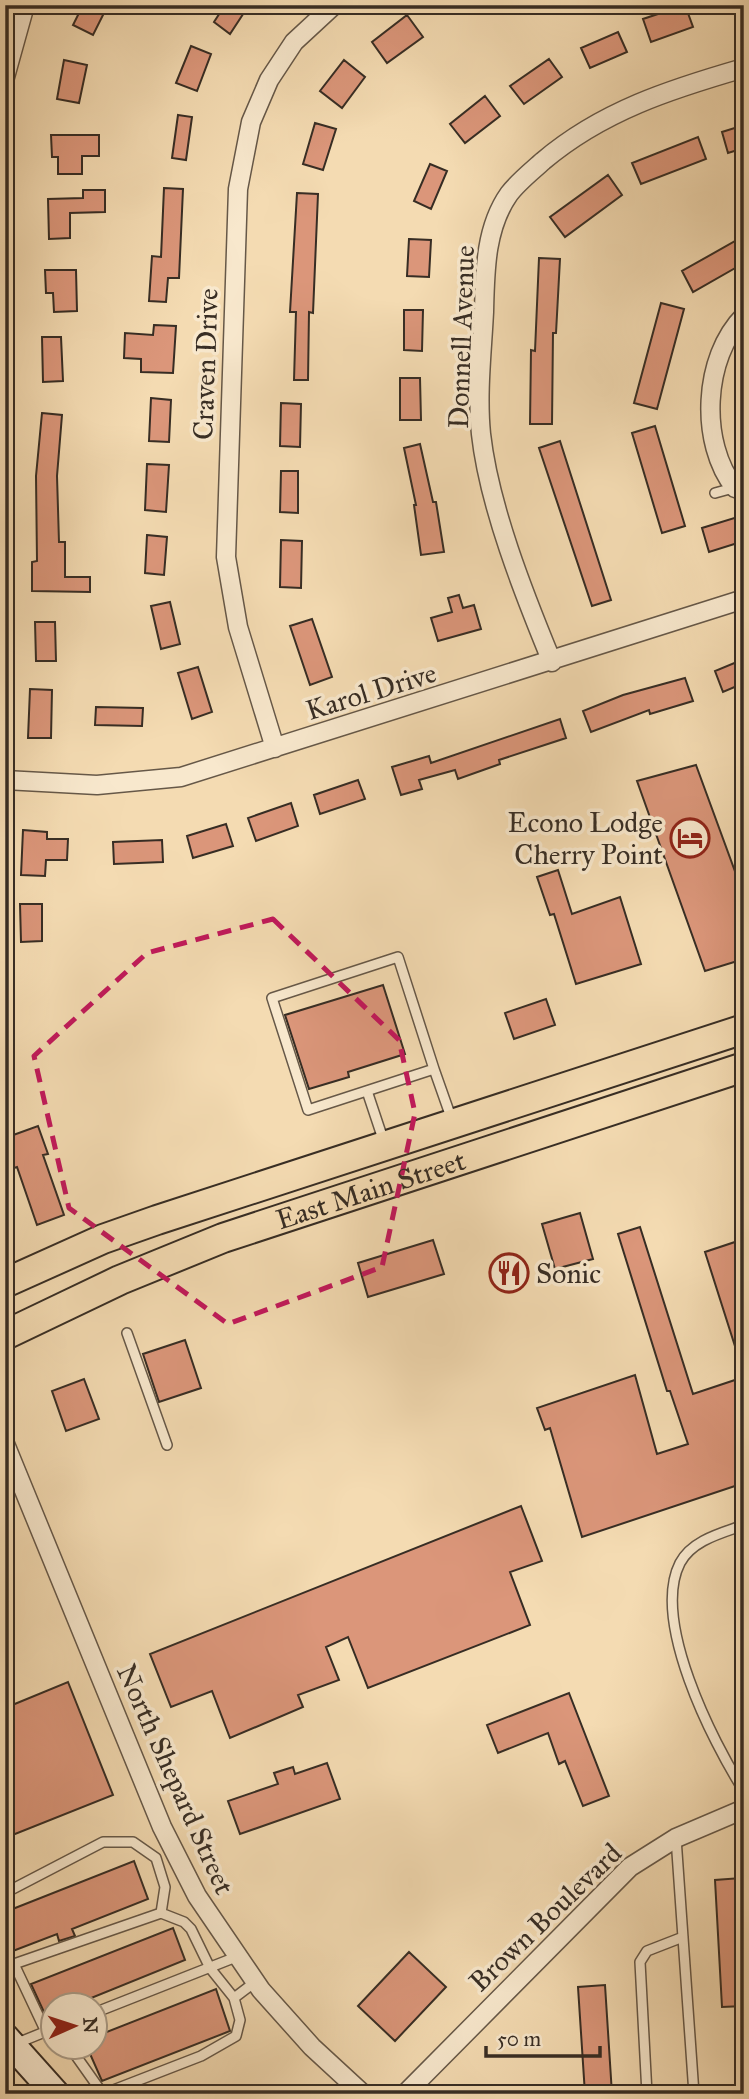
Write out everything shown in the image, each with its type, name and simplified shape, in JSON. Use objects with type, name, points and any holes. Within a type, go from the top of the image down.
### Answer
[{"type":"main road","name":"East Main Street","points":[[5,1283],[103,1239],[744,1029]]},
{"type":"main road","points":[[665,1093],[708,1062],[744,1048]]},
{"type":"main road","name":"East Main Street","points":[[5,1335],[172,1258],[318,1206],[744,1067]]},
{"type":"main road","points":[[306,1171],[318,1206]]},
{"type":"main road","points":[[5,1303],[103,1239]]},
{"type":"street","points":[[5,77],[25,5]]},
{"type":"street","name":"Craven Drive","points":[[275,748],[238,627],[226,557],[238,189],[251,122],[269,79],[294,42],[334,5]]},
{"type":"street","name":"Donnell Avenue","points":[[552,662],[507,535],[484,452],[480,408],[483,329],[492,229],[510,192],[551,155],[591,126],[645,99],[744,68]]},
{"type":"street","points":[[739,486],[726,477],[712,445],[712,404],[721,350],[744,316]]},
{"type":"street","name":"Karol Drive","points":[[5,780],[97,785],[157,781],[275,748],[744,600]]},
{"type":"street","name":"North Shepard Street","points":[[5,1444],[173,1850],[197,1896],[255,1982],[312,2047],[363,2094]]},
{"type":"street","name":"Brown Boulevard","points":[[405,2094],[599,1895],[630,1867],[676,1838],[744,1809]]},
{"type":"street","points":[[9,2041],[56,2094]]},
{"type":"lane","points":[[715,493],[739,486]]},
{"type":"lane","points":[[434,1069],[308,1110],[272,998],[398,957],[453,1123]]},
{"type":"lane","points":[[367,1091],[385,1145]]},
{"type":"lane","points":[[127,1334],[167,1446]]},
{"type":"lane","points":[[744,1525],[705,1539],[681,1562],[671,1607],[698,1700],[729,1768],[744,1791]]},
{"type":"lane","points":[[676,1838],[694,2094]]},
{"type":"lane","points":[[5,1893],[103,1842],[132,1842],[156,1858],[165,1887],[161,1913]]},
{"type":"lane","points":[[156,1858],[173,1850]]},
{"type":"lane","points":[[38,2012],[10,1966],[161,1913],[184,1922],[191,1929],[210,1968],[234,1998],[240,2020],[236,2036],[201,2056],[103,2094],[79,2060]]},
{"type":"lane","points":[[647,2094],[640,1962],[647,1951],[683,1937]]},
{"type":"lane","points":[[108,2008],[236,1957]]},
{"type":"lane","points":[[234,1998],[255,1982]]},
{"type":"lane","points":[[9,2041],[38,2033]]},
{"type":"highlighted area","points":[[273,919],[399,1040],[415,1113],[382,1267],[228,1324],[69,1208],[34,1056],[147,953]]},
{"type":"building","points":[[83,5],[108,5],[93,35],[73,25]]},
{"type":"building","points":[[225,5],[249,5],[230,34],[214,22]]},
{"type":"building","points":[[685,5],[693,27],[651,42],[643,19]]},
{"type":"building","points":[[407,15],[423,37],[387,63],[372,42]]},
{"type":"building","points":[[618,32],[627,52],[590,68],[581,48]]},
{"type":"building","points":[[191,46],[211,54],[197,91],[176,83]]},
{"type":"building","points":[[549,59],[562,77],[524,104],[510,86]]},
{"type":"building","points":[[64,60],[87,65],[79,103],[57,99]]},
{"type":"building","points":[[344,60],[365,77],[342,108],[320,91]]},
{"type":"building","points":[[485,96],[500,116],[465,143],[450,124]]},
{"type":"building","points":[[178,115],[192,117],[186,160],[172,158]]},
{"type":"building","points":[[315,123],[336,129],[323,170],[303,164]]},
{"type":"building","points":[[744,125],[744,148],[728,153],[722,132]]},
{"type":"building","points":[[51,135],[99,135],[99,156],[82,156],[82,174],[58,174],[58,157],[52,157]]},
{"type":"building","points":[[698,137],[706,159],[641,184],[632,163]]},
{"type":"building","points":[[430,164],[447,171],[431,209],[414,201]]},
{"type":"building","points":[[608,175],[622,195],[565,237],[550,217]]},
{"type":"building","points":[[164,188],[183,189],[179,278],[168,278],[166,302],[149,301],[152,256],[161,257]]},
{"type":"building","points":[[83,190],[105,190],[105,212],[70,213],[70,238],[49,239],[48,199],[83,198]]},
{"type":"building","points":[[297,193],[318,194],[313,313],[309,312],[308,380],[294,380],[296,312],[290,312]]},
{"type":"building","points":[[744,236],[744,263],[693,292],[682,271]]},
{"type":"building","points":[[409,239],[431,240],[429,277],[407,276]]},
{"type":"building","points":[[539,258],[560,259],[556,333],[553,333],[552,424],[530,424],[531,350],[535,351]]},
{"type":"building","points":[[45,270],[76,270],[77,311],[54,312],[53,293],[46,293]]},
{"type":"building","points":[[661,303],[684,309],[657,409],[634,403]]},
{"type":"building","points":[[404,310],[423,310],[422,351],[404,350]]},
{"type":"building","points":[[154,325],[176,326],[173,373],[141,372],[141,359],[124,358],[125,333],[153,335]]},
{"type":"building","points":[[42,337],[61,337],[63,381],[43,382]]},
{"type":"building","points":[[400,378],[420,378],[421,420],[400,420]]},
{"type":"building","points":[[151,398],[171,400],[169,442],[149,441]]},
{"type":"building","points":[[281,403],[301,404],[300,447],[280,446]]},
{"type":"building","points":[[42,413],[62,415],[57,476],[59,542],[65,542],[65,577],[90,577],[90,592],[32,591],[32,562],[37,561],[36,476]]},
{"type":"building","points":[[655,426],[685,526],[662,533],[632,433]]},
{"type":"building","points":[[560,441],[611,600],[592,606],[539,448]]},
{"type":"building","points":[[420,444],[433,502],[436,502],[444,552],[421,555],[416,505],[404,448]]},
{"type":"building","points":[[147,464],[169,465],[166,512],[145,510]]},
{"type":"building","points":[[281,471],[298,471],[298,513],[280,512]]},
{"type":"building","points":[[744,515],[744,541],[709,552],[702,528]]},
{"type":"building","points":[[147,535],[167,537],[164,575],[145,573]]},
{"type":"building","points":[[281,540],[302,541],[301,588],[280,587]]},
{"type":"building","points":[[459,595],[463,608],[474,605],[481,629],[438,641],[431,618],[452,612],[448,598]]},
{"type":"building","points":[[170,602],[180,644],[161,649],[151,606]]},
{"type":"building","points":[[312,619],[332,677],[310,685],[290,626]]},
{"type":"building","points":[[35,622],[55,622],[56,661],[36,661]]},
{"type":"building","points":[[744,659],[744,683],[723,692],[715,671]]},
{"type":"building","points":[[198,667],[212,712],[192,719],[178,673]]},
{"type":"building","points":[[685,678],[693,701],[650,714],[649,710],[591,732],[583,711],[623,695]]},
{"type":"building","points":[[30,689],[52,690],[51,738],[28,738]]},
{"type":"building","points":[[96,707],[143,708],[142,726],[95,725]]},
{"type":"building","points":[[560,719],[566,738],[499,760],[500,764],[458,779],[455,770],[419,780],[422,789],[401,795],[392,767],[429,756],[431,763]]},
{"type":"building","name":"Econo Lodge Cherry Point","points":[[696,765],[744,896],[744,959],[705,971],[637,781]]},
{"type":"building","points":[[358,780],[365,799],[320,814],[314,795]]},
{"type":"building","points":[[291,803],[298,826],[256,841],[248,818]]},
{"type":"building","points":[[226,824],[233,846],[193,858],[187,836]]},
{"type":"building","points":[[23,830],[47,832],[47,839],[68,839],[67,860],[46,860],[45,876],[21,875]]},
{"type":"building","points":[[162,840],[163,862],[114,864],[113,842]]},
{"type":"building","points":[[558,870],[572,914],[620,897],[641,964],[576,984],[554,914],[550,915],[537,877]]},
{"type":"building","points":[[20,904],[42,904],[42,941],[21,942]]},
{"type":"building","points":[[383,985],[405,1054],[348,1072],[349,1077],[309,1089],[285,1015]]},
{"type":"building","points":[[546,999],[555,1025],[514,1039],[505,1013]]},
{"type":"building","points":[[38,1126],[48,1154],[43,1155],[64,1215],[37,1225],[17,1167],[8,1170],[5,1138]]},
{"type":"building","points":[[580,1213],[593,1259],[555,1269],[542,1224]]},
{"type":"building","points":[[640,1227],[693,1394],[744,1377],[744,1483],[582,1537],[550,1428],[545,1430],[537,1408],[635,1375],[657,1454],[688,1444],[670,1391],[667,1391],[618,1234]]},
{"type":"building","points":[[744,1239],[744,1365],[741,1365],[705,1252]]},
{"type":"building","points":[[433,1240],[444,1274],[368,1297],[358,1263]]},
{"type":"building","points":[[185,1340],[201,1388],[159,1402],[143,1354]]},
{"type":"building","points":[[84,1379],[99,1419],[66,1431],[52,1391]]},
{"type":"building","points":[[521,1506],[542,1561],[510,1572],[530,1625],[368,1688],[348,1637],[326,1647],[339,1680],[298,1695],[303,1707],[230,1738],[212,1691],[171,1707],[150,1654]]},
{"type":"building","points":[[68,1682],[113,1795],[5,1838],[5,1708]]},
{"type":"building","points":[[569,1693],[609,1796],[583,1806],[565,1761],[559,1764],[548,1733],[498,1753],[487,1725]]},
{"type":"building","points":[[327,1763],[340,1799],[240,1834],[228,1801],[278,1784],[274,1773],[293,1767],[295,1774]]},
{"type":"building","points":[[134,1861],[148,1899],[72,1929],[75,1936],[59,1941],[57,1934],[5,1954],[5,1912]]},
{"type":"building","points":[[741,1878],[744,2006],[722,2007],[715,1880]]},
{"type":"building","points":[[173,1928],[185,1960],[108,1991],[38,1990],[38,1999],[31,1984]]},
{"type":"building","points":[[409,1952],[446,1987],[395,2041],[358,2006]]},
{"type":"building","points":[[605,1985],[612,2094],[585,2094],[578,1987]]},
{"type":"building","points":[[216,1989],[230,2031],[102,2081],[93,2060],[108,2060],[108,2031]]},
{"type":"place","name":"Econo Lodge Cherry Point","points":[[690,838]]},
{"type":"place","name":"Sonic","points":[[509,1273]]}]
